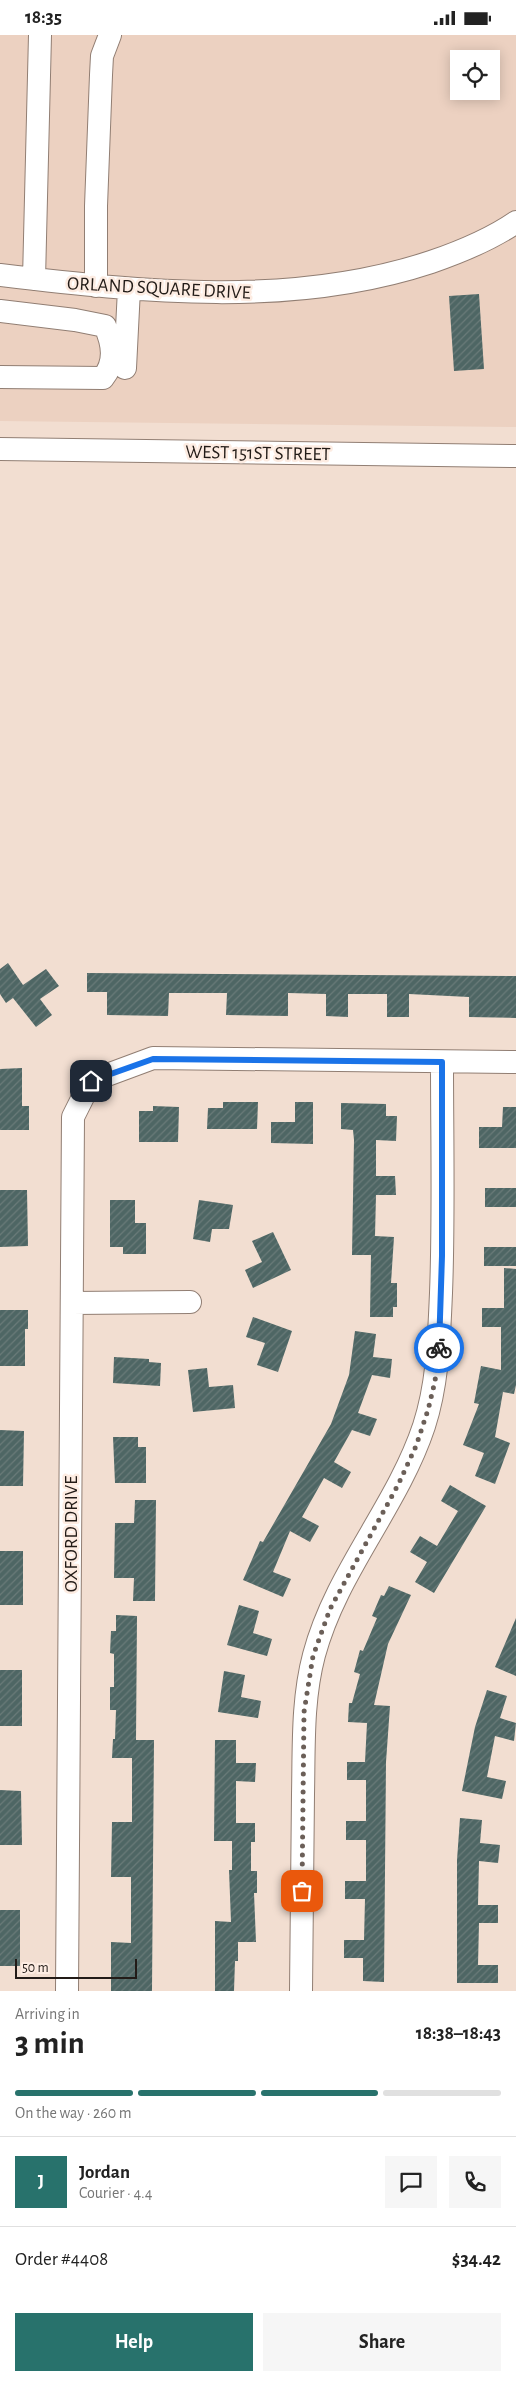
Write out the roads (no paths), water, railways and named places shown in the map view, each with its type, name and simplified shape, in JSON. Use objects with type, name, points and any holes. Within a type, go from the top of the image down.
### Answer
[{"type":"street","points":[[34,279],[40,35]]},
{"type":"street","points":[[96,287],[96,206],[102,56],[110,35]]},
{"type":"street","name":"ORLAND SQUARE DRIVE","points":[[0,275],[96,287],[129,289],[242,292],[297,289],[349,282],[405,271],[472,247],[516,222]]},
{"type":"street","points":[[0,377],[103,378],[124,375],[129,289]]},
{"type":"street","points":[[0,311],[75,320],[104,326],[111,340],[112,368],[103,378]]},
{"type":"street","name":"WEST 151ST STREET","points":[[0,449],[516,456]]},
{"type":"street","name":"OXFORD DRIVE","points":[[67,1991],[73,1117],[91,1081],[153,1059],[442,1062]]},
{"type":"street","points":[[301,1991],[304,1712],[313,1656],[330,1609],[398,1485],[416,1446],[424,1425],[435,1381],[439,1347],[442,1256],[442,1062],[516,1062]]},
{"type":"street","points":[[72,1303],[190,1302]]}]
